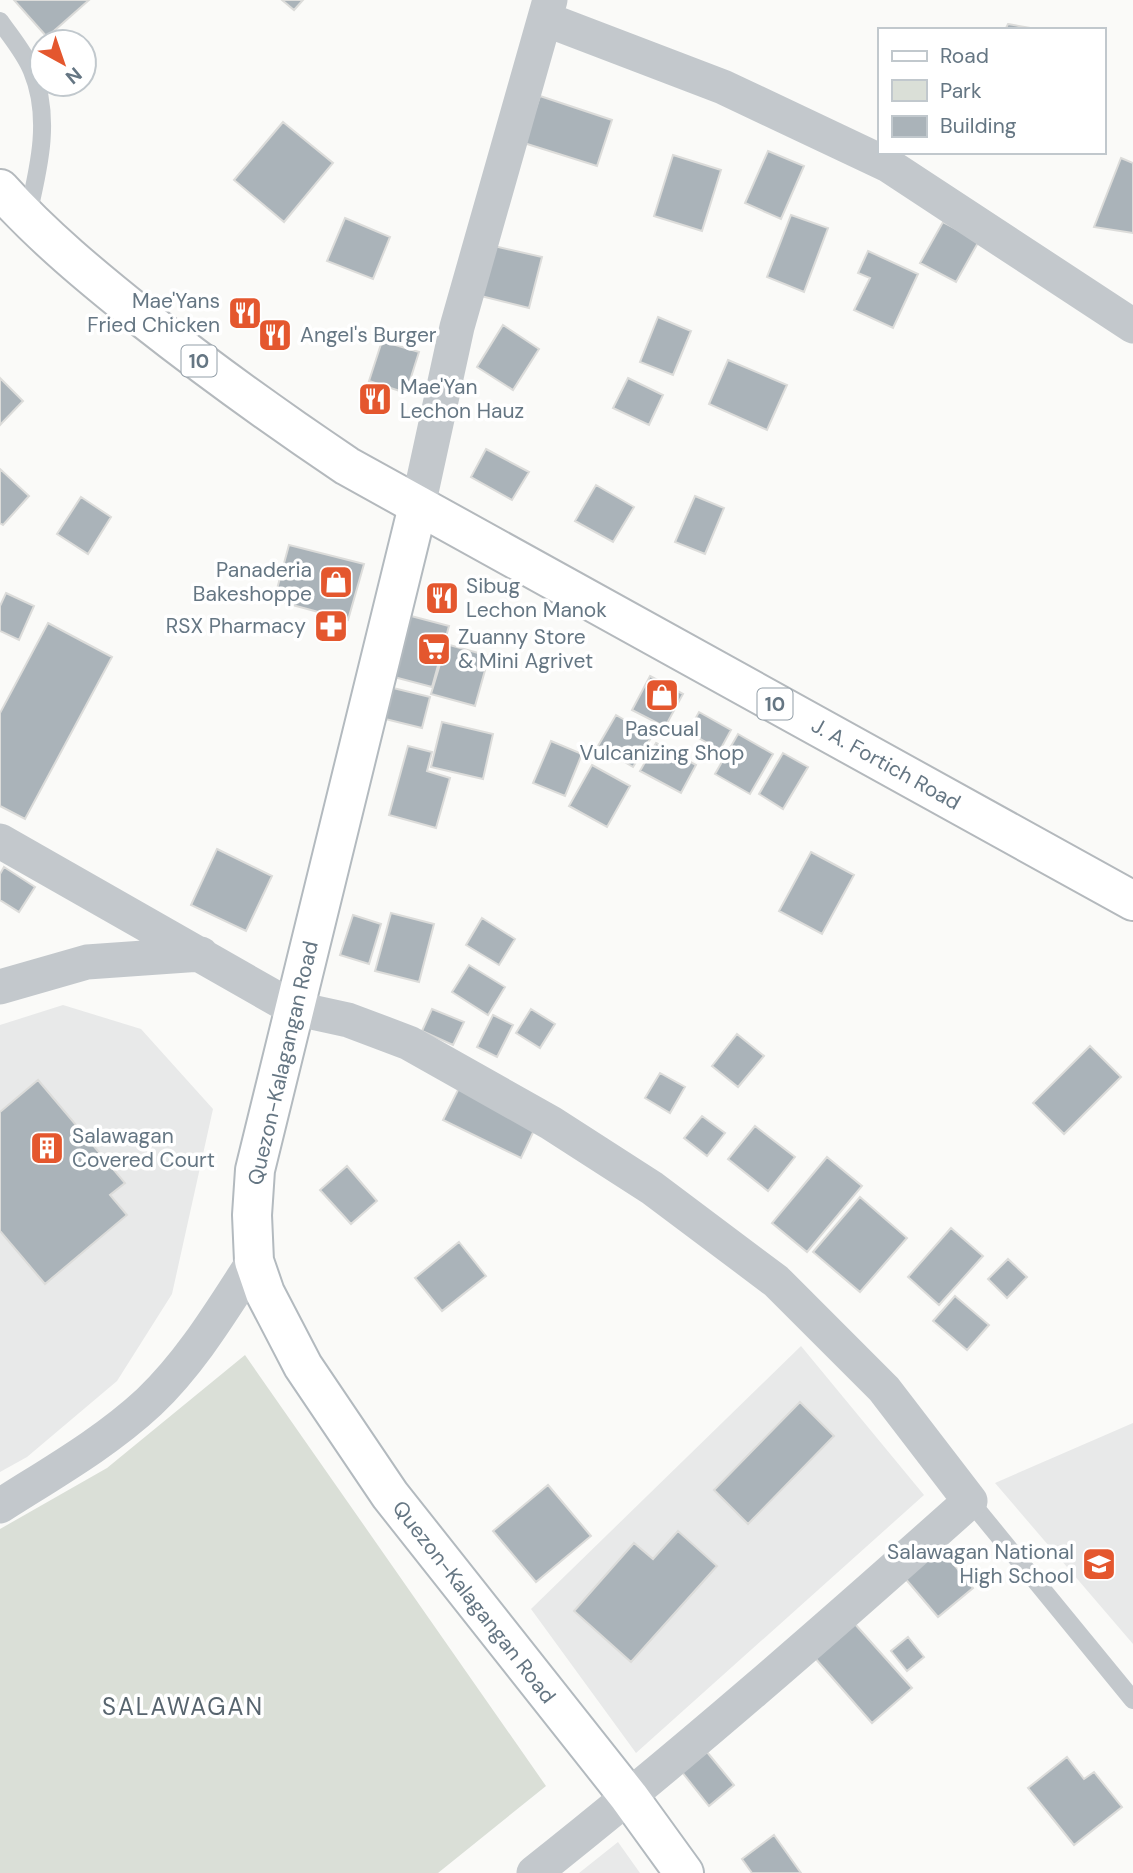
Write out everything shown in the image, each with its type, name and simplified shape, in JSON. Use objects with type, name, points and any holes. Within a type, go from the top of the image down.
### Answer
[{"type":"main road","name":"10","points":[[0,189],[27,219],[108,290],[271,415],[347,466],[418,506]]},
{"type":"main road","name":"J. A. Fortich Road","points":[[418,506],[1133,901]]},
{"type":"main road","name":"Quezon-Kalagangan Road","points":[[418,506],[255,1170],[252,1214],[254,1261],[265,1293],[303,1366],[390,1495],[629,1797],[684,1873]]},
{"type":"street","points":[[418,506],[457,327],[547,10],[723,87],[888,166],[1133,326]]},
{"type":"street","points":[[0,841],[293,1008],[348,1020],[409,1043],[551,1123],[652,1188],[776,1281],[815,1319],[884,1389],[970,1501],[808,1646],[534,1873]]},
{"type":"street","points":[[0,986],[87,962],[201,954]]},
{"type":"street","points":[[0,1506],[89,1448],[149,1402],[198,1346],[254,1261]]},
{"type":"lane","points":[[0,21],[32,70],[43,109],[38,168],[27,219]]},
{"type":"lane","points":[[970,1501],[1133,1700]]},
{"type":"shaded area","points":[[63,1005],[141,1029],[213,1109],[172,1294],[117,1381],[27,1457],[0,1472],[0,1025]]},
{"type":"shaded area","points":[[801,1346],[924,1495],[636,1753],[531,1609]]},
{"type":"shaded area","name":"Salawagan National High School","points":[[1133,1423],[1133,1644],[995,1483]]},
{"type":"shaded area","points":[[618,1842],[640,1873],[579,1873]]},
{"type":"green space","points":[[245,1355],[546,1786],[438,1873],[0,1873],[0,1529],[107,1468]]},
{"type":"building","points":[[14,0],[89,0],[57,28],[39,28]]},
{"type":"building","points":[[282,0],[303,0],[294,10]]},
{"type":"building","points":[[1008,24],[1031,28],[1006,28]]},
{"type":"building","points":[[540,96],[612,120],[597,166],[524,143]]},
{"type":"building","points":[[283,122],[333,163],[284,222],[234,180]]},
{"type":"building","points":[[768,151],[804,166],[781,219],[745,203]]},
{"type":"building","points":[[673,155],[721,170],[702,231],[654,216]]},
{"type":"building","points":[[1121,158],[1133,163],[1133,233],[1094,227]]},
{"type":"building","points":[[791,215],[828,228],[804,292],[767,277]]},
{"type":"building","points":[[345,218],[390,237],[373,279],[327,261]]},
{"type":"building","points":[[943,222],[979,241],[956,282],[920,263]]},
{"type":"building","points":[[494,246],[542,257],[529,308],[481,296]]},
{"type":"building","points":[[868,251],[918,274],[893,328],[854,310],[870,278],[858,273]]},
{"type":"building","points":[[658,317],[691,331],[673,375],[640,362]]},
{"type":"building","points":[[503,325],[539,349],[513,390],[477,367]]},
{"type":"building","points":[[382,341],[419,352],[406,393],[369,381]]},
{"type":"building","points":[[728,360],[787,385],[767,430],[709,404]]},
{"type":"building","points":[[0,378],[23,401],[0,425]]},
{"type":"building","points":[[628,378],[663,395],[649,425],[613,408]]},
{"type":"building","points":[[486,449],[529,472],[512,500],[471,477]]},
{"type":"building","points":[[0,469],[29,496],[3,525],[0,523]]},
{"type":"building","points":[[596,485],[634,507],[613,542],[575,521]]},
{"type":"building","points":[[695,496],[724,508],[705,554],[675,542]]},
{"type":"building","points":[[81,497],[111,517],[88,554],[57,534]]},
{"type":"building","points":[[289,545],[364,564],[348,620],[274,600]]},
{"type":"building","points":[[6,593],[34,606],[19,640],[0,631],[0,606]]},
{"type":"building","points":[[411,616],[449,626],[432,687],[394,677]]},
{"type":"building","points":[[48,623],[112,657],[25,819],[0,806],[0,713]]},
{"type":"building","points":[[446,644],[489,656],[475,706],[431,694]]},
{"type":"building","points":[[650,676],[683,694],[665,727],[632,710]]},
{"type":"building","points":[[385,686],[430,697],[422,728],[377,717]]},
{"type":"building","points":[[699,712],[731,730],[720,750],[688,732]]},
{"type":"building","points":[[616,715],[652,736],[633,767],[598,746]]},
{"type":"building","points":[[442,722],[493,734],[483,779],[431,767]]},
{"type":"building","points":[[738,734],[773,754],[750,794],[715,774]]},
{"type":"building","points":[[551,741],[582,754],[565,796],[533,783]]},
{"type":"building","points":[[656,743],[696,765],[681,793],[640,771]]},
{"type":"building","points":[[408,746],[432,752],[427,771],[450,778],[436,828],[389,815]]},
{"type":"building","points":[[783,753],[808,767],[783,809],[759,794]]},
{"type":"building","points":[[592,765],[630,786],[607,827],[569,806]]},
{"type":"building","points":[[217,849],[272,876],[246,931],[191,905]]},
{"type":"building","points":[[811,852],[854,875],[822,934],[779,911]]},
{"type":"building","points":[[4,867],[35,887],[19,912],[0,900],[0,874]]},
{"type":"building","points":[[391,913],[434,924],[419,982],[375,971]]},
{"type":"building","points":[[353,915],[381,924],[369,964],[340,955]]},
{"type":"building","points":[[482,918],[515,939],[499,965],[466,945]]},
{"type":"building","points":[[469,965],[505,987],[488,1015],[452,992]]},
{"type":"building","points":[[432,1009],[464,1022],[453,1045],[422,1031]]},
{"type":"building","points":[[531,1009],[555,1024],[540,1048],[516,1033]]},
{"type":"building","points":[[493,1015],[513,1025],[497,1057],[477,1047]]},
{"type":"building","points":[[737,1034],[764,1056],[738,1087],[712,1066]]},
{"type":"building","points":[[1090,1046],[1121,1077],[1064,1134],[1033,1103]]},
{"type":"building","points":[[660,1073],[685,1087],[670,1113],[645,1098]]},
{"type":"building","name":"Salawagan Covered Court","points":[[38,1080],[125,1183],[110,1195],[127,1215],[45,1284],[0,1231],[0,1112]]},
{"type":"building","points":[[460,1086],[537,1124],[521,1158],[443,1120]]},
{"type":"building","points":[[702,1116],[725,1133],[707,1156],[684,1138]]},
{"type":"building","points":[[755,1126],[795,1157],[768,1191],[728,1159]]},
{"type":"building","points":[[827,1157],[862,1186],[807,1252],[772,1223]]},
{"type":"building","points":[[347,1166],[377,1201],[351,1224],[320,1190]]},
{"type":"building","points":[[860,1197],[907,1238],[860,1292],[813,1252]]},
{"type":"building","points":[[951,1228],[983,1256],[939,1305],[908,1277]]},
{"type":"building","points":[[459,1242],[486,1276],[442,1311],[415,1278]]},
{"type":"building","points":[[1008,1259],[1027,1277],[1007,1298],[988,1279]]},
{"type":"building","points":[[955,1296],[989,1325],[967,1350],[933,1321]]},
{"type":"building","points":[[800,1402],[834,1436],[748,1524],[714,1490]]},
{"type":"building","points":[[548,1485],[591,1536],[536,1582],[493,1531]]},
{"type":"building","points":[[678,1531],[717,1566],[631,1662],[574,1611],[634,1543],[653,1559]]},
{"type":"building","points":[[940,1547],[973,1588],[938,1617],[904,1577]]},
{"type":"building","points":[[854,1623],[912,1688],[872,1723],[815,1658]]},
{"type":"building","points":[[908,1637],[924,1657],[907,1671],[891,1651]]},
{"type":"building","points":[[707,1752],[734,1785],[709,1806],[682,1772]]},
{"type":"building","points":[[1067,1757],[1084,1779],[1094,1772],[1122,1807],[1074,1845],[1028,1788]]},
{"type":"building","points":[[774,1835],[801,1873],[752,1873],[742,1859]]},
{"type":"place","name":"Mae'Yans Fried Chicken","points":[[245,313]]},
{"type":"place","name":"Angel's Burger","points":[[275,335]]},
{"type":"place","name":"Mae'Yan Lechon Hauz","points":[[375,399]]},
{"type":"place","name":"Panaderia Bakeshoppe","points":[[336,582]]},
{"type":"place","name":"Sibug Lechon Manok","points":[[442,598]]},
{"type":"place","name":"RSX Pharmacy","points":[[331,626]]},
{"type":"place","name":"Zuanny Store & Mini Agrivet","points":[[434,649]]},
{"type":"place","name":"Pascual Vulcanizing Shop","points":[[662,695]]},
{"type":"place","name":"Salawagan Covered Court","points":[[47,1148]]},
{"type":"place","name":"Salawagan National High School","points":[[1099,1564]]},
{"type":"district","name":"SALAWAGAN","points":[[183,1707]]}]
